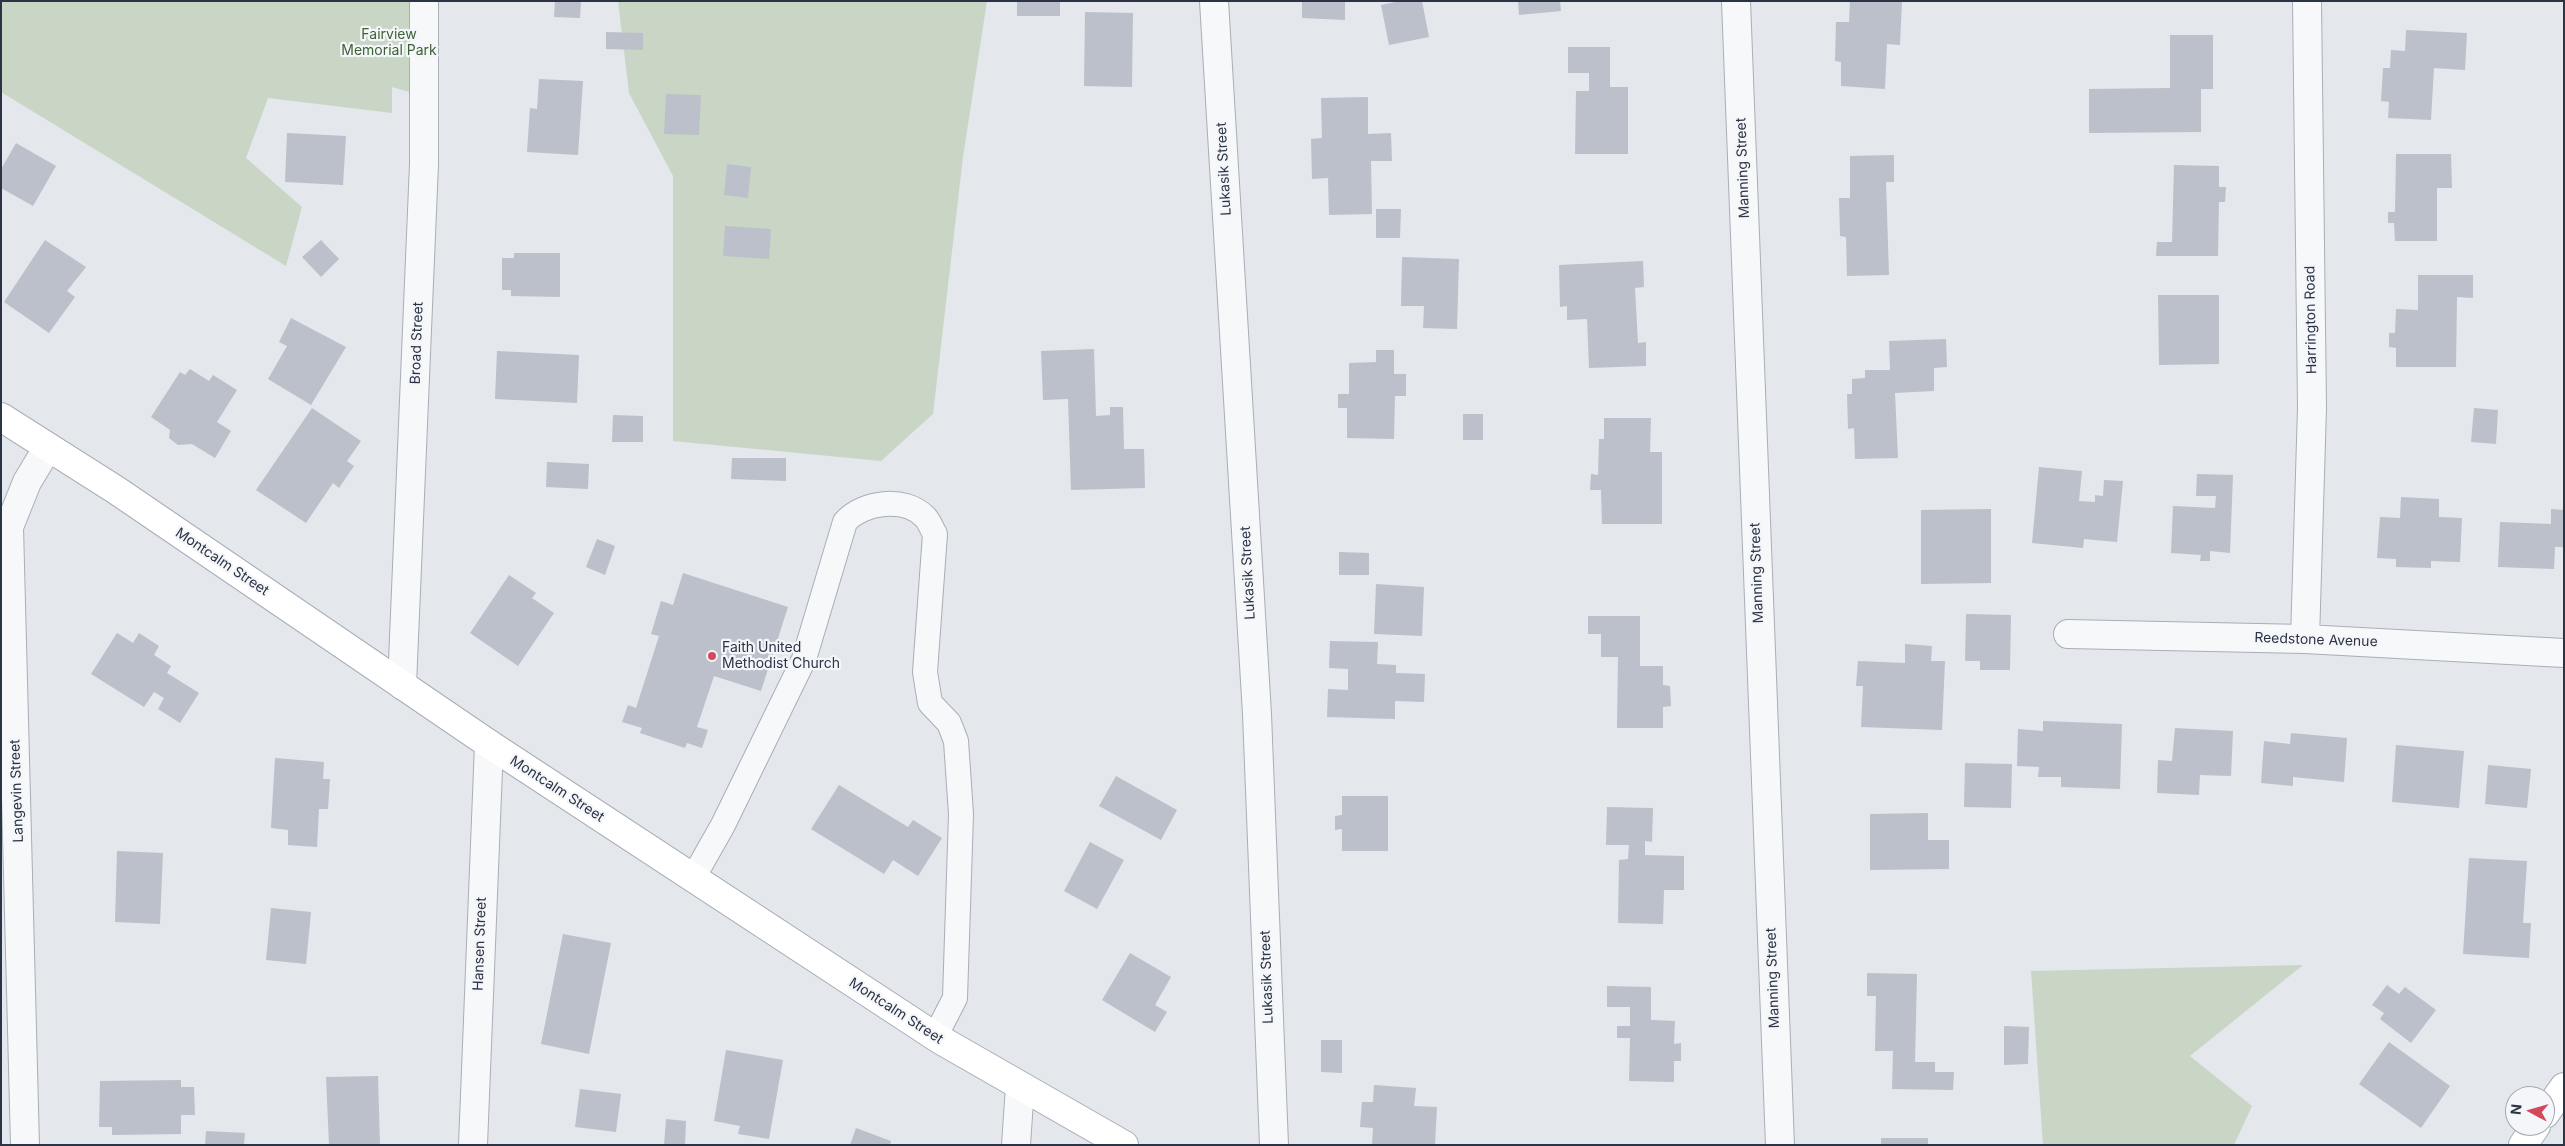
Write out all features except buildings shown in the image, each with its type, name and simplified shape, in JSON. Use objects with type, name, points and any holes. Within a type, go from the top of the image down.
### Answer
[{"type":"main road","name":"Montcalm Street","points":[[1,417],[124,495],[489,744],[935,1037],[1124,1145]]},
{"type":"main road","points":[[2555,1100],[2564,1087]]},
{"type":"street","name":"Broad Street","points":[[402,685],[424,164],[424,1]]},
{"type":"street","name":"Lukasik Street","points":[[1214,1],[1256,704],[1274,1145]]},
{"type":"street","name":"Manning Street","points":[[1736,1],[1780,1145]]},
{"type":"street","name":"Harrington Road","points":[[2304,639],[2312,408],[2307,1]]},
{"type":"street","name":"Langevin Street","points":[[25,1145],[9,527],[27,482],[48,447]]},
{"type":"street","name":"Reedstone Avenue","points":[[2068,634],[2304,639],[2564,653]]},
{"type":"street","name":"Hansen Street","points":[[473,1145],[489,744]]},
{"type":"street","points":[[1016,1145],[1020,1086]]},
{"type":"lane","points":[[693,878],[740,791],[804,659],[845,522],[854,512],[877,503],[906,506],[925,516],[935,534],[925,672],[930,703],[949,723],[956,741],[961,814],[955,998],[935,1037]]},
{"type":"green space","name":"Fairview Memorial Park","points":[[1,1],[434,1],[427,97],[392,87],[392,113],[268,98],[246,158],[302,207],[286,266],[1,92]]},
{"type":"green space","points":[[618,1],[987,1],[963,157],[933,414],[881,461],[673,441],[673,176],[629,93]]},
{"type":"green space","points":[[2303,965],[2190,1056],[2252,1106],[2234,1145],[2043,1145],[2031,971]]},
{"type":"place","name":"Faith United Methodist Church","points":[[712,656]]}]
